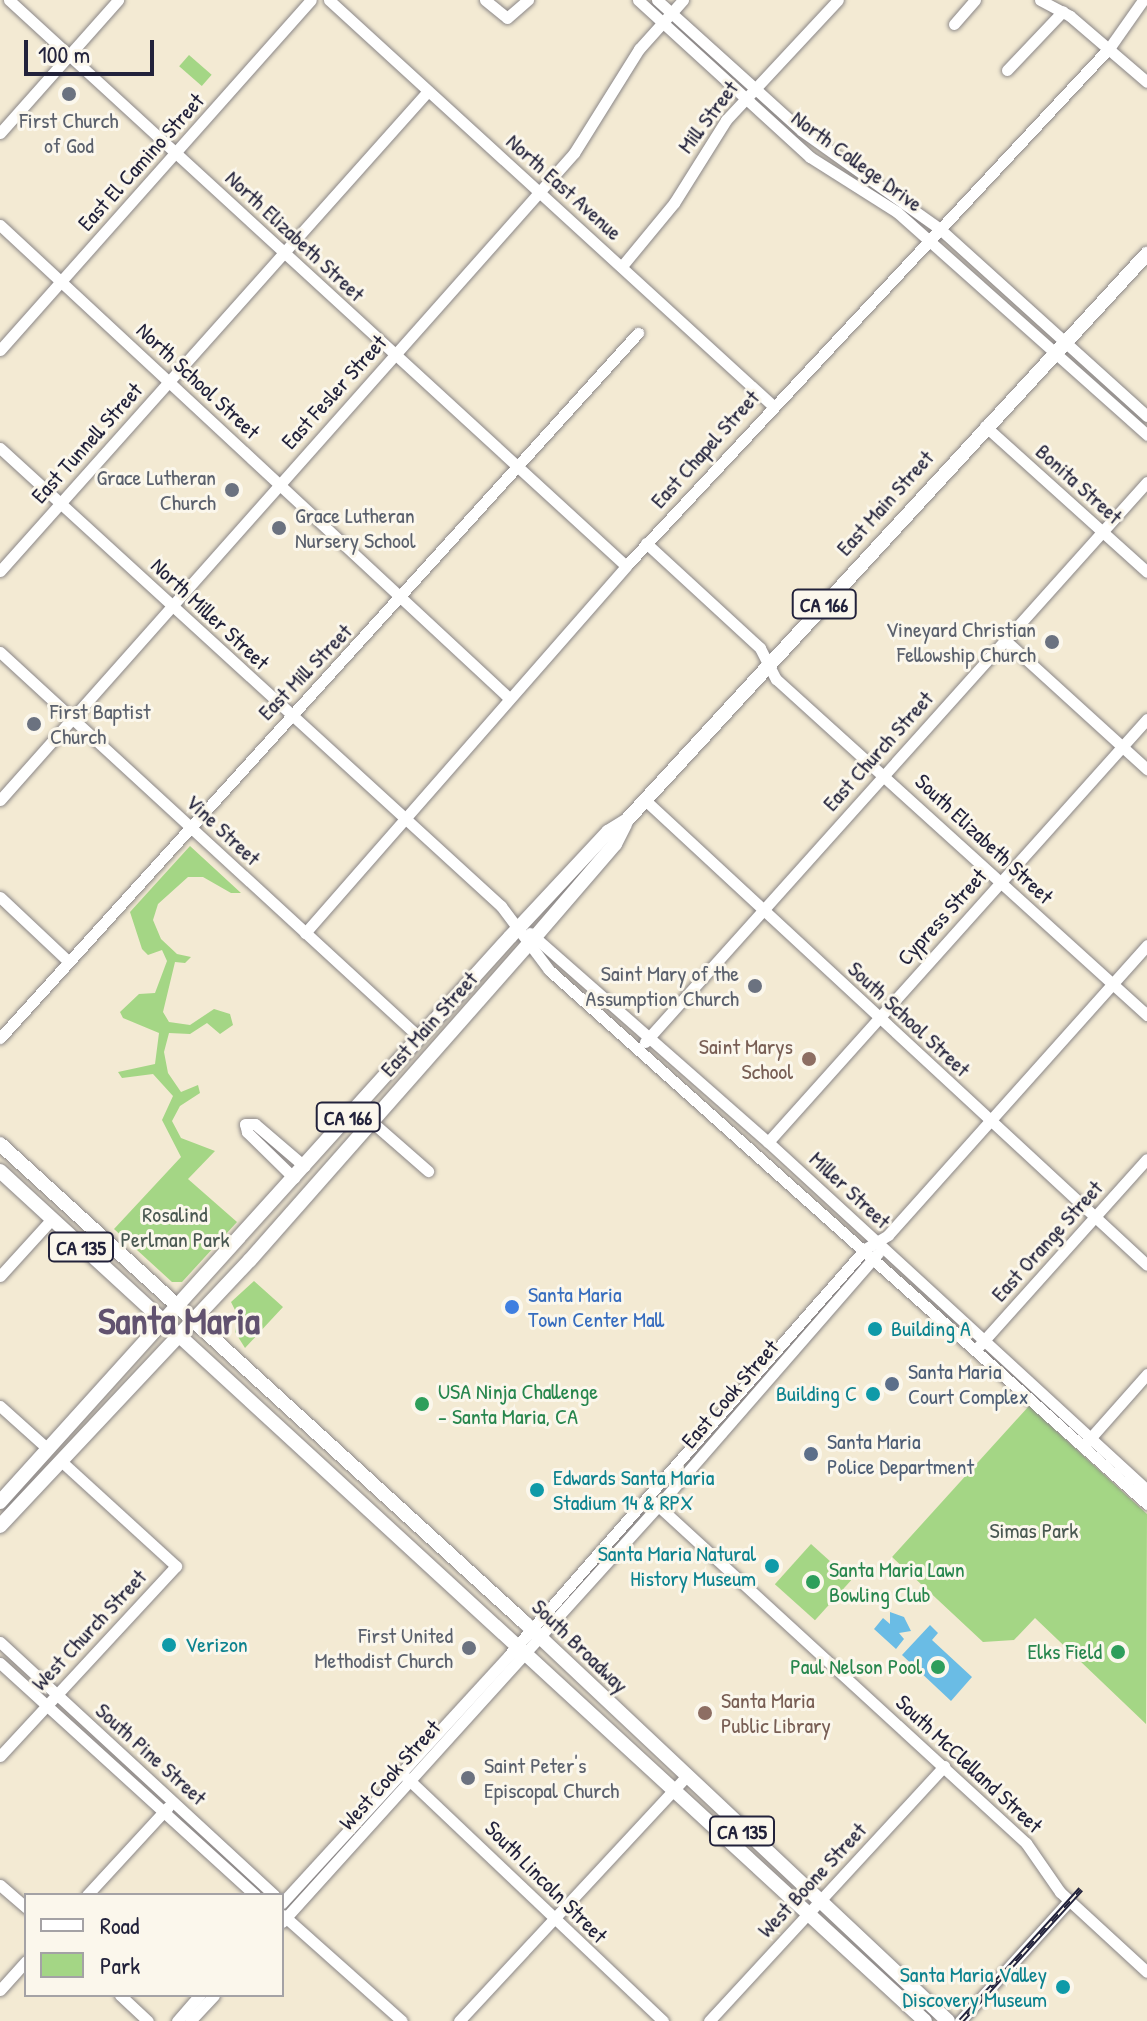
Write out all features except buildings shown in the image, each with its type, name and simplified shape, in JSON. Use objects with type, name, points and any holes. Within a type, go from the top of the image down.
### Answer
[{"type":"main road","name":"East Main Street","points":[[192,1321],[532,940],[615,844],[627,820],[768,660],[1147,254]]},
{"type":"main road","name":"East Main Street","points":[[177,1308],[519,927],[608,832],[627,820]]},
{"type":"main road","name":"CA 135","points":[[0,1144],[177,1308]]},
{"type":"main road","name":"CA 135","points":[[0,1171],[163,1323]]},
{"type":"main road","name":"South Broadway","points":[[177,1308],[536,1634],[685,1778],[925,2021]]},
{"type":"main road","name":"CA 166","points":[[0,1502],[177,1308]]},
{"type":"main road","name":"CA 166","points":[[0,1525],[192,1321]]},
{"type":"main road","name":"South Broadway","points":[[163,1323],[674,1790],[948,2021]]},
{"type":"main road","points":[[62,1462],[60,1450],[110,1380]]},
{"type":"main road","points":[[0,1525],[48,1463],[48,1449]]},
{"type":"street","name":"North Elizabeth Street","points":[[9,0],[626,566]]},
{"type":"street","points":[[0,133],[118,0]]},
{"type":"street","name":"East El Camino Street","points":[[0,350],[311,0]]},
{"type":"street","name":"North East Avenue","points":[[329,0],[771,404]]},
{"type":"street","points":[[485,0],[507,18],[528,0]]},
{"type":"street","name":"North College Drive","points":[[638,0],[667,17],[833,156],[888,188],[940,229],[1059,347]]},
{"type":"street","name":"North College Drive","points":[[657,0],[667,17],[745,98],[810,157],[930,240],[1059,347]]},
{"type":"street","name":"East Fesler Street","points":[[0,800],[574,153],[620,77],[683,0]]},
{"type":"street","name":"Mill Street","points":[[622,266],[657,225],[706,148],[745,98],[838,0]]},
{"type":"street","points":[[954,24],[975,0]]},
{"type":"street","name":"East Chapel Street","points":[[305,933],[646,543],[771,404],[1110,47],[1143,0]]},
{"type":"street","points":[[1043,1],[1063,11],[1110,47],[1147,82]]},
{"type":"street","points":[[1007,70],[1063,11]]},
{"type":"street","name":"East Tunnell Street","points":[[0,571],[428,91]]},
{"type":"street","name":"North School Street","points":[[0,225],[509,698]]},
{"type":"street","name":"East Mill Street","points":[[0,1038],[188,825],[402,599],[638,333]]},
{"type":"street","points":[[1059,347],[1147,416]]},
{"type":"street","points":[[1059,347],[1147,435]]},
{"type":"street","name":"Bonita Street","points":[[985,426],[1147,572]]},
{"type":"street","name":"North Miller Street","points":[[0,448],[532,940]]},
{"type":"street","name":"East Church Street","points":[[640,1048],[1147,482]]},
{"type":"street","points":[[646,543],[768,660]]},
{"type":"street","points":[[1005,640],[1147,769]]},
{"type":"street","name":"Vine Street","points":[[0,652],[419,1037]]},
{"type":"street","name":"South Elizabeth Street","points":[[768,660],[776,679],[885,774],[1147,1015]]},
{"type":"street","name":"Cypress Street","points":[[768,1142],[1147,719]]},
{"type":"street","name":"South School Street","points":[[645,800],[1147,1265]]},
{"type":"street","points":[[0,897],[68,961]]},
{"type":"street","name":"Miller Street","points":[[532,940],[650,1036],[768,1142],[879,1244],[1147,1504]]},
{"type":"street","name":"Miller Street","points":[[532,940],[549,970],[865,1249],[980,1345]]},
{"type":"street","name":"East Cook Street","points":[[536,1634],[649,1494],[865,1249],[879,1244],[1147,945]]},
{"type":"street","points":[[356,1108],[428,1171]]},
{"type":"street","points":[[245,1124],[255,1124],[299,1172],[247,1132],[245,1124]]},
{"type":"street","name":"East Orange Street","points":[[980,1345],[1147,1159]]},
{"type":"street","points":[[0,1276],[51,1220]]},
{"type":"street","points":[[877,1259],[879,1244]]},
{"type":"street","name":"East Cook Street","points":[[536,1634],[658,1506],[877,1259]]},
{"type":"street","points":[[759,1369],[770,1379]]},
{"type":"street","points":[[1086,1442],[1147,1374]]},
{"type":"street","points":[[0,1406],[48,1449]]},
{"type":"street","name":"Miller Street","points":[[1086,1442],[1147,1490]]},
{"type":"street","name":"West Church Street","points":[[0,1756],[176,1566],[62,1462]]},
{"type":"street","name":"South McClelland Street","points":[[649,1494],[658,1506],[1026,1843],[1048,1879],[1147,1972]]},
{"type":"street","points":[[522,1649],[536,1634]]},
{"type":"street","name":"South Pine Street","points":[[0,1642],[272,1893]]},
{"type":"street","name":"West Cook Street","points":[[284,1901],[401,1772],[522,1649]]},
{"type":"street","name":"West Cook Street","points":[[284,1918],[411,1782],[522,1649]]},
{"type":"street","name":"South Pine Street","points":[[0,1663],[253,1893]]},
{"type":"street","name":"West Boone Street","points":[[709,2021],[944,1766]]},
{"type":"street","name":"South Lincoln Street","points":[[401,1772],[556,1916],[574,1940],[663,2021]]},
{"type":"street","points":[[459,2021],[685,1778]]},
{"type":"street","points":[[89,1893],[173,1801]]},
{"type":"street","points":[[0,1885],[24,1906]]},
{"type":"street","points":[[960,2021],[1069,1901]]},
{"type":"street","points":[[284,1918],[402,2021]]},
{"type":"street","points":[[0,1990],[24,1963]]},
{"type":"street","points":[[122,1997],[148,2021]]},
{"type":"street","points":[[177,2021],[198,1997]]},
{"type":"street","points":[[190,2021],[212,1997]]},
{"type":"green space","points":[[189,55],[212,75],[202,86],[179,66]]},
{"type":"green space","name":"Rosalind Perlman Park","points":[[190,846],[241,893],[231,893],[203,877],[188,877],[158,904],[153,920],[161,939],[177,954],[191,957],[185,963],[175,962],[163,1012],[169,1022],[190,1025],[214,1009],[230,1014],[233,1025],[220,1034],[207,1023],[190,1034],[169,1033],[164,1052],[168,1073],[181,1092],[198,1085],[200,1093],[180,1106],[172,1121],[181,1138],[215,1151],[188,1179],[237,1222],[182,1282],[172,1282],[114,1229],[181,1157],[162,1120],[173,1096],[153,1074],[122,1078],[118,1072],[155,1064],[159,1033],[123,1018],[120,1012],[139,994],[155,993],[167,961],[162,950],[148,955],[142,949],[130,912]]},
{"type":"green space","points":[[254,1281],[283,1307],[245,1348],[235,1332],[238,1316],[231,1302]]},
{"type":"green space","name":"Simas Park","points":[[1029,1406],[1147,1514],[1146,1724],[1035,1618],[1014,1640],[983,1642],[892,1557]]},
{"type":"green space","name":"Santa Maria Lawn Bowling Club","points":[[811,1544],[851,1580],[815,1620],[775,1584]]},
{"type":"water","points":[[890,1612],[904,1617],[911,1631],[899,1633],[904,1639],[896,1649],[874,1629],[883,1618],[890,1624]]},
{"type":"water","points":[[930,1625],[938,1633],[932,1640],[972,1677],[951,1701],[902,1655]]},
{"type":"railway","points":[[961,2021],[1081,1889]]},
{"type":"place","name":"First Church of God","points":[[69,94]]},
{"type":"place","name":"Grace Lutheran Church","points":[[232,490]]},
{"type":"place","name":"Grace Lutheran Nursery School","points":[[279,528]]},
{"type":"place","name":"Vineyard Christian Fellowship Church","points":[[1052,642]]},
{"type":"place","name":"First Baptist Church","points":[[34,724]]},
{"type":"place","name":"Saint Mary of the Assumption Church","points":[[755,986]]},
{"type":"place","name":"Saint Marys School","points":[[809,1059]]},
{"type":"place","name":"Santa Maria Town Center Mall","points":[[512,1307]]},
{"type":"place","name":"Building A","points":[[875,1329]]},
{"type":"place","name":"Santa Maria Court Complex","points":[[892,1384]]},
{"type":"place","name":"Building C","points":[[873,1394]]},
{"type":"place","name":"USA Ninja Challenge - Santa Maria, CA","points":[[422,1404]]},
{"type":"place","name":"Santa Maria Police Department","points":[[811,1454]]},
{"type":"place","name":"Edwards Santa Maria Stadium 14 & RPX","points":[[537,1490]]},
{"type":"place","name":"Santa Maria Natural History Museum","points":[[772,1566]]},
{"type":"place","name":"Santa Maria Lawn Bowling Club","points":[[813,1582]]},
{"type":"place","name":"Verizon","points":[[169,1645]]},
{"type":"place","name":"First United Methodist Church","points":[[469,1648]]},
{"type":"place","name":"Elks Field","points":[[1118,1652]]},
{"type":"place","name":"Paul Nelson Pool","points":[[938,1667]]},
{"type":"place","name":"Santa Maria Public Library","points":[[705,1713]]},
{"type":"place","name":"Saint Peter's Episcopal Church","points":[[468,1778]]},
{"type":"place","name":"Santa Maria Valley Discovery Museum","points":[[1063,1987]]},
{"type":"district","name":"Santa Maria","points":[[179,1321]]}]
